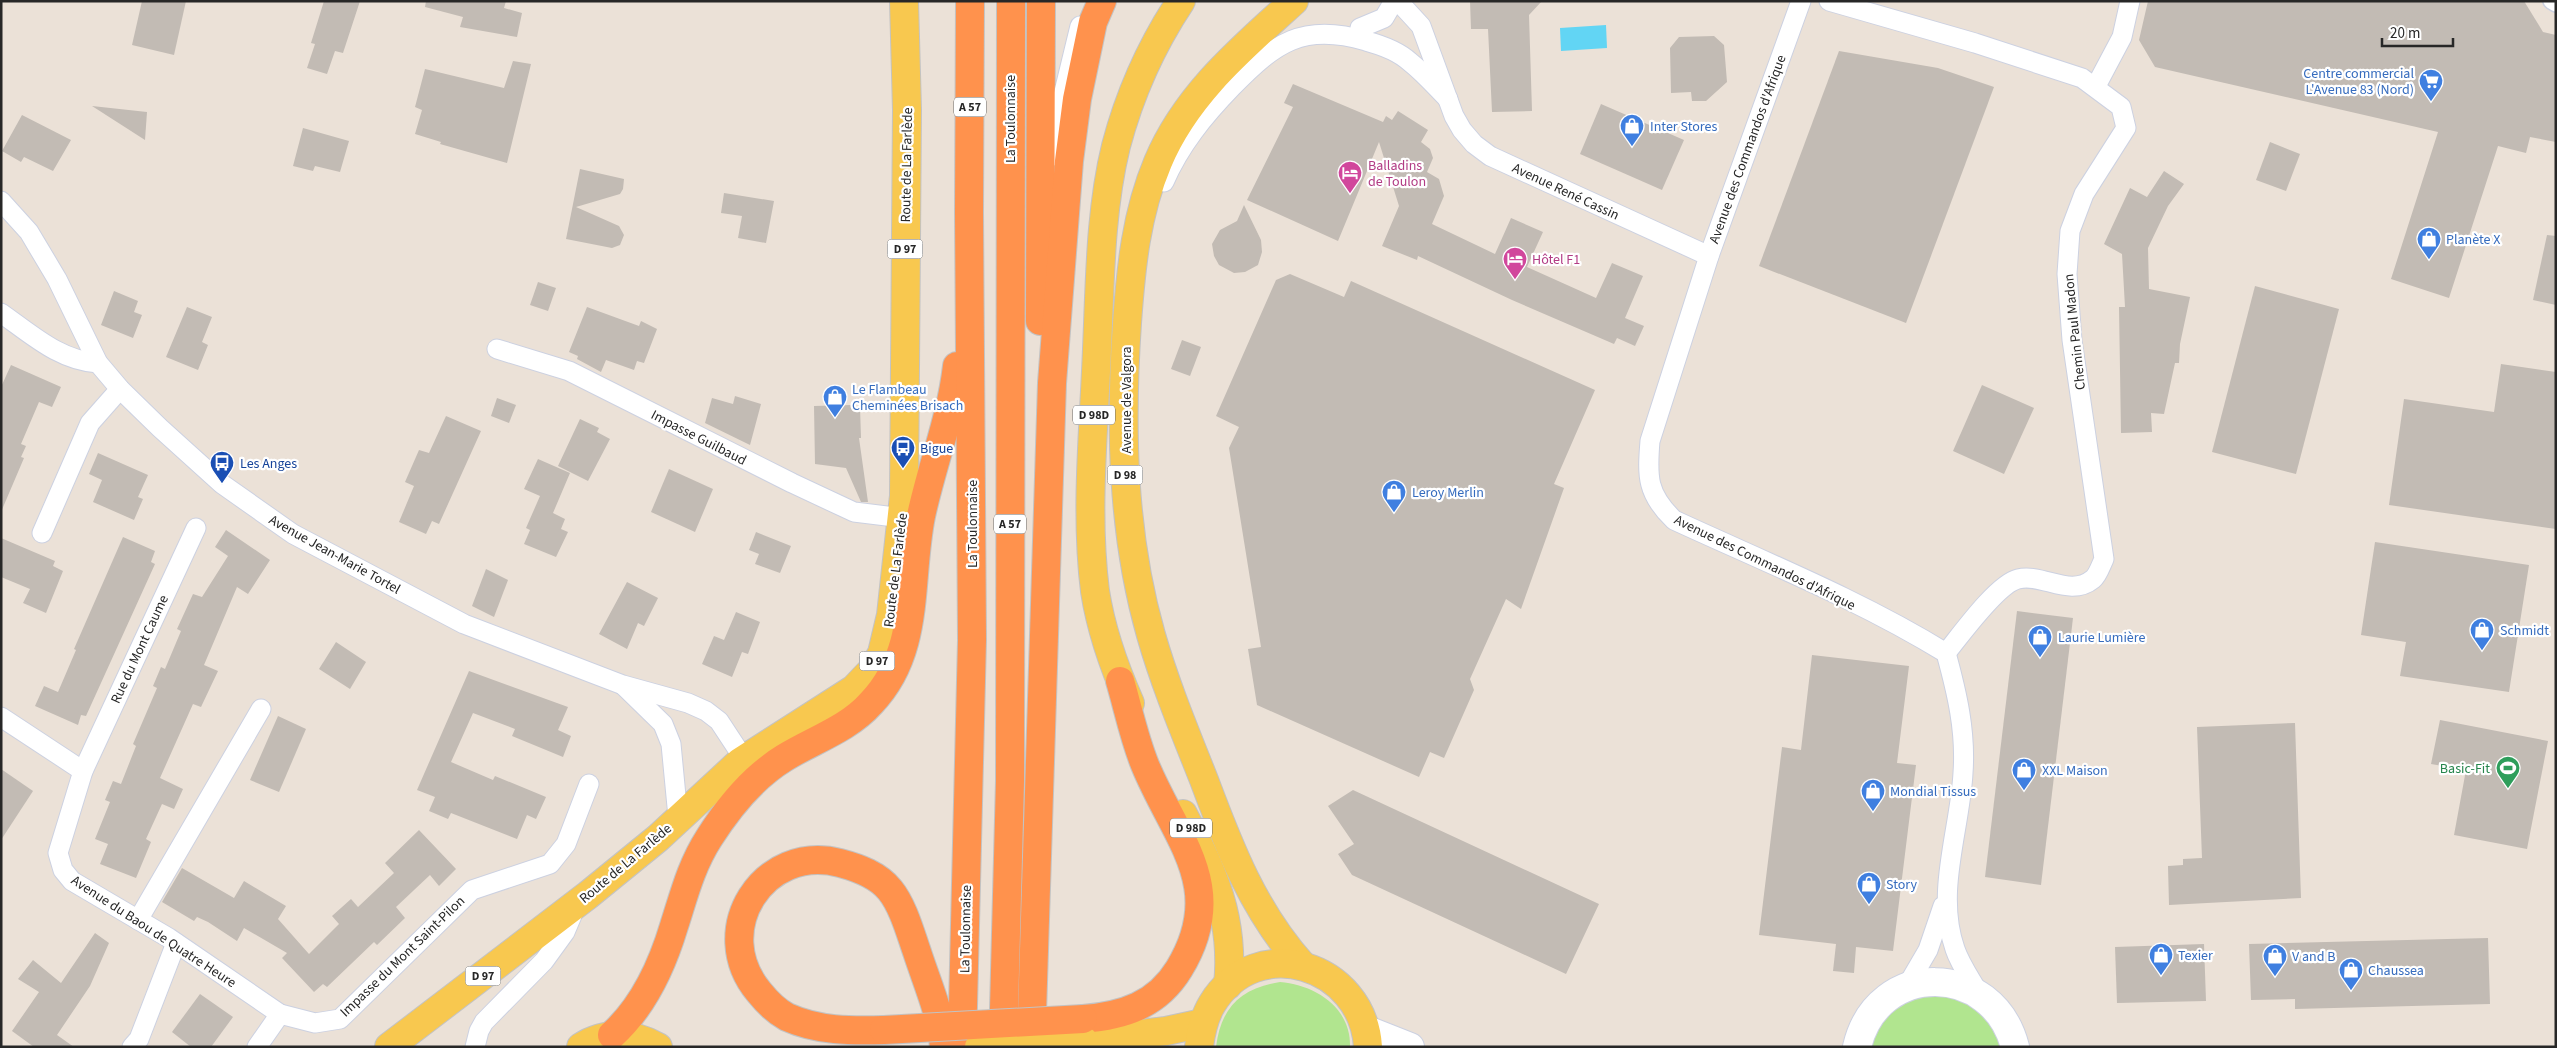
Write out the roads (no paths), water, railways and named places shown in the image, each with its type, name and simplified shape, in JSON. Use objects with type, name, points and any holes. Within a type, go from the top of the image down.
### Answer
[{"type":"highway","name":"La Toulonnaise","points":[[962,1047],[972,640],[969,212],[970,1]]},
{"type":"highway","name":"La Toulonnaise","points":[[1003,1047],[1010,781],[1011,1]]},
{"type":"highway","points":[[1038,785],[1041,1]]},
{"type":"highway","points":[[1031,1047],[1052,383],[1072,134],[1093,22],[1102,1]]},
{"type":"highway","points":[[612,1035],[639,1004],[652,980],[665,952],[690,873],[702,849],[725,815],[750,786],[772,767],[850,721],[871,704],[885,686],[901,655],[908,632],[921,519],[954,397],[969,212]]},
{"type":"highway","points":[[944,1047],[935,1005],[915,947],[896,902],[884,884],[867,872],[823,860],[790,865],[771,875],[748,902],[740,925],[738,938],[742,964],[756,990],[774,1008],[800,1022],[844,1031],[884,1030],[1101,1037],[1122,1014],[1143,1006],[1156,996],[1177,972],[1199,926],[1200,894],[1191,861],[1144,764],[1120,681]]},
{"type":"main road","name":"Route de La Farlède","points":[[389,1047],[576,904],[658,838],[678,817],[744,759],[777,736],[843,698],[872,669],[882,653],[892,615],[902,518],[907,110],[904,1]]},
{"type":"main road","name":"D 98D","points":[[1181,1],[1145,62],[1116,146],[1105,213],[1100,279],[1090,526],[1096,592],[1108,647],[1120,681],[1161,771],[1192,830],[1217,886],[1228,931],[1230,963],[1228,985]]},
{"type":"main road","name":"Avenue de Valgora","points":[[1294,1],[1211,79],[1181,117],[1150,182],[1137,229],[1131,273],[1125,358],[1125,487],[1138,583],[1150,633],[1165,682],[1250,891],[1280,941],[1303,966]]},
{"type":"main road","points":[[979,1047],[1166,1032],[1201,1035],[1213,1002],[1228,985],[1245,974],[1264,966],[1284,964],[1303,966],[1321,972],[1344,989],[1362,1012],[1368,1039],[1410,1047]]},
{"type":"main road","points":[[1854,1042],[1871,1014],[1887,998],[1907,986],[1931,981],[1947,982],[1978,992],[1999,1011],[2011,1031],[2015,1047]]},
{"type":"main road","points":[[581,1047],[589,1041],[612,1035],[636,1037],[658,1047]]},
{"type":"street","points":[[1052,383],[1056,157],[1065,86],[1074,48],[1090,1]]},
{"type":"street","name":"Avenue René Cassin","points":[[1358,38],[1360,28],[1384,18],[1396,1],[1421,26],[1448,99],[1462,130],[1474,144],[1490,156],[1709,256]]},
{"type":"street","name":"Avenue des Commandos d'Afrique","points":[[1801,1],[1709,256],[1650,441],[1648,470],[1651,489],[1659,506],[1674,520],[1816,586],[1946,653]]},
{"type":"street","name":"Chemin Paul Madon","points":[[1829,1],[1975,43],[2082,78],[2096,86],[2121,107],[2126,128],[2084,194],[2070,231],[2066,274],[2072,340],[2104,559],[2094,579],[2075,588],[2036,579],[2017,579],[1995,594],[1946,653]]},
{"type":"street","points":[[2096,86],[2122,37],[2130,1]]},
{"type":"street","name":"Avenue René Cassin","points":[[1131,273],[1152,211],[1171,166],[1188,136],[1215,105],[1261,60],[1291,40],[1329,32],[1358,38],[1397,53],[1410,62],[1448,99]]},
{"type":"street","name":"Avenue Jean-Marie Tortel","points":[[1,201],[29,232],[57,279],[98,363],[120,389],[222,484],[293,534],[464,624],[623,686],[688,702],[706,711],[719,721],[744,759]]},
{"type":"street","points":[[1,313],[52,349],[85,362],[98,363]]},
{"type":"street","name":"Impasse Guilbaud","points":[[497,348],[569,371],[792,483],[854,512],[902,518]]},
{"type":"street","points":[[42,533],[90,423],[120,389]]},
{"type":"street","name":"Rue du Mont Caume","points":[[83,771],[196,528]]},
{"type":"street","points":[[1946,653],[1958,700],[1964,736],[1963,774],[1948,890],[1947,914],[1954,949],[1978,992]]},
{"type":"street","name":"Avenue Jean-Marie Tortel","points":[[623,686],[663,724],[671,744],[678,817]]},
{"type":"street","points":[[138,920],[261,709]]},
{"type":"street","points":[[1,717],[83,771]]},
{"type":"street","name":"Avenue du Baou de Quatre Heure","points":[[83,771],[58,853],[63,870],[72,881],[176,943],[280,1014]]},
{"type":"street","name":"Impasse du Mont Saint-Pilon","points":[[280,1014],[315,1023],[340,1019],[472,890],[550,864],[566,844],[590,784]]},
{"type":"street","points":[[1907,986],[1928,950],[1948,890]]},
{"type":"street","points":[[475,1047],[484,1022],[544,961],[565,932],[576,904]]},
{"type":"street","points":[[132,1047],[139,1039],[176,943]]},
{"type":"street","points":[[257,1047],[280,1014]]},
{"type":"water","points":[[1606,25],[1607,48],[1561,51],[1560,28]]},
{"type":"place","name":"Centre commercial L'Avenue 83 (Nord)","points":[[2431,102]]},
{"type":"place","name":"Inter Stores","points":[[1632,147]]},
{"type":"place","name":"Balladins de Toulon","points":[[1350,194]]},
{"type":"place","name":"Planète X","points":[[2429,260]]},
{"type":"place","name":"Hôtel F1","points":[[1515,280]]},
{"type":"place","name":"Le Flambeau Cheminées Brisach","points":[[835,418]]},
{"type":"place","name":"Bigue","points":[[903,469]]},
{"type":"place","name":"Les Anges","points":[[222,484]]},
{"type":"place","name":"Leroy Merlin","points":[[1394,513]]},
{"type":"place","name":"Schmidt","points":[[2482,651]]},
{"type":"place","name":"Laurie Lumière","points":[[2040,658]]},
{"type":"place","name":"Basic-Fit","points":[[2508,789]]},
{"type":"place","name":"XXL Maison","points":[[2024,791]]},
{"type":"place","name":"Mondial Tissus","points":[[1873,812]]},
{"type":"place","name":"Story","points":[[1869,905]]},
{"type":"place","name":"Texier","points":[[2161,976]]},
{"type":"place","name":"V and B","points":[[2275,977]]},
{"type":"place","name":"Chaussea","points":[[2351,991]]}]
